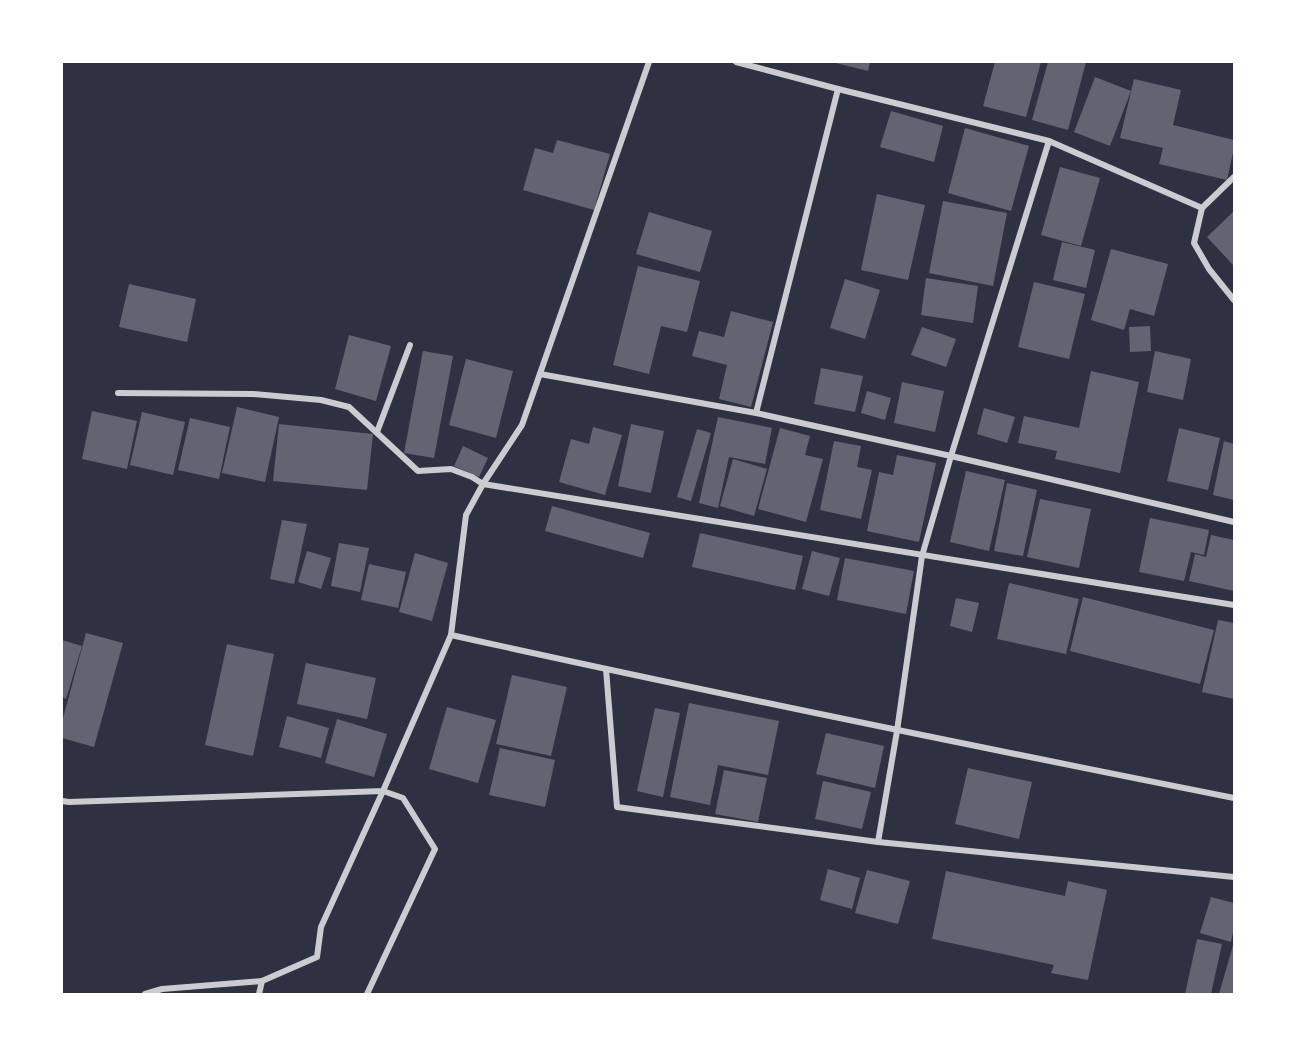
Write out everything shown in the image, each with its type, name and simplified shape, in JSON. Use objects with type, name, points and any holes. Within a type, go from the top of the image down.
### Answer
[{"type":"street","points":[[146,994],[162,989],[262,981],[317,957],[321,927],[451,634],[466,514],[522,425],[649,62]]},
{"type":"street","points":[[736,62],[1049,141],[1202,208]]},
{"type":"street","points":[[756,413],[838,89]]},
{"type":"street","points":[[878,842],[897,731],[922,556],[1049,141]]},
{"type":"street","points":[[1234,177],[1202,208],[1194,243],[1209,269],[1234,300]]},
{"type":"street","points":[[377,432],[410,345]]},
{"type":"street","points":[[540,374],[756,413],[1234,522]]},
{"type":"street","points":[[118,393],[253,394],[321,400],[349,407],[418,471],[451,469],[483,484],[1234,605]]},
{"type":"street","points":[[451,634],[897,731],[1234,798]]},
{"type":"street","points":[[606,669],[617,807],[878,842],[1234,877]]},
{"type":"street","points":[[62,801],[383,791],[403,798],[435,849],[367,994]]},
{"type":"street","points":[[260,994],[262,981]]},
{"type":"building","points":[[832,62],[870,62],[868,71]]},
{"type":"building","points":[[995,62],[1041,62],[1026,117],[983,106]]},
{"type":"building","points":[[1048,62],[1086,62],[1068,130],[1032,120]]},
{"type":"building","points":[[1095,77],[1131,91],[1110,146],[1074,132]]},
{"type":"building","points":[[1134,79],[1181,90],[1173,125],[1234,140],[1227,180],[1159,164],[1163,148],[1120,138]]},
{"type":"building","points":[[891,111],[943,126],[934,162],[880,147]]},
{"type":"building","points":[[965,128],[1029,146],[1011,211],[948,193]]},
{"type":"building","points":[[557,140],[610,154],[594,210],[523,190],[535,148],[553,153]]},
{"type":"building","points":[[1060,167],[1100,178],[1081,246],[1041,235]]},
{"type":"building","points":[[877,194],[925,205],[908,280],[861,270]]},
{"type":"building","points":[[943,201],[1007,213],[993,286],[929,273]]},
{"type":"building","points":[[1234,211],[1234,266],[1207,237]]},
{"type":"building","points":[[649,212],[712,231],[700,272],[636,254]]},
{"type":"building","points":[[1062,242],[1095,250],[1086,288],[1053,280]]},
{"type":"building","points":[[1111,249],[1168,264],[1154,316],[1130,309],[1124,330],[1091,320]]},
{"type":"building","points":[[638,266],[700,281],[687,332],[661,326],[649,374],[613,365]]},
{"type":"building","points":[[926,278],[978,286],[973,323],[921,315]]},
{"type":"building","points":[[845,279],[880,290],[865,339],[830,328]]},
{"type":"building","points":[[1034,282],[1085,294],[1069,359],[1018,347]]},
{"type":"building","points":[[129,284],[196,299],[187,342],[119,327]]},
{"type":"building","points":[[731,311],[773,322],[751,407],[719,399],[727,365],[692,356],[699,331],[724,337]]},
{"type":"building","points":[[1150,326],[1151,351],[1130,352],[1129,327]]},
{"type":"building","points":[[922,327],[956,339],[946,367],[911,355]]},
{"type":"building","points":[[349,335],[391,346],[376,401],[335,389]]},
{"type":"building","points":[[423,351],[453,356],[434,458],[404,453]]},
{"type":"building","points":[[1155,351],[1191,359],[1183,400],[1147,392]]},
{"type":"building","points":[[466,359],[513,371],[496,438],[449,425]]},
{"type":"building","points":[[821,368],[863,376],[855,412],[814,404]]},
{"type":"building","points":[[1091,371],[1139,382],[1120,473],[1055,459],[1057,451],[1018,443],[1024,416],[1079,428]]},
{"type":"building","points":[[902,382],[944,391],[935,432],[894,423]]},
{"type":"building","points":[[867,391],[891,398],[885,420],[861,413]]},
{"type":"building","points":[[237,407],[279,417],[265,482],[222,473]]},
{"type":"building","points":[[984,408],[1015,417],[1007,443],[977,434]]},
{"type":"building","points":[[92,411],[137,421],[127,469],[82,459]]},
{"type":"building","points":[[142,412],[185,422],[173,475],[130,465]]},
{"type":"building","points":[[718,417],[772,428],[765,464],[729,457],[718,508],[699,503]]},
{"type":"building","points":[[190,418],[230,427],[219,479],[178,470]]},
{"type":"building","points":[[279,424],[373,434],[367,490],[273,481]]},
{"type":"building","points":[[631,424],[664,431],[651,493],[618,486]]},
{"type":"building","points":[[593,427],[622,435],[605,495],[559,482],[571,439],[589,444]]},
{"type":"building","points":[[780,428],[810,436],[805,455],[823,459],[806,522],[758,509]]},
{"type":"building","points":[[1179,428],[1220,438],[1208,490],[1167,481]]},
{"type":"building","points":[[697,429],[711,433],[691,501],[677,497]]},
{"type":"building","points":[[834,441],[861,446],[857,467],[872,470],[861,519],[820,510]]},
{"type":"building","points":[[1224,441],[1234,444],[1234,500],[1213,495]]},
{"type":"building","points":[[463,446],[488,458],[479,477],[454,466]]},
{"type":"building","points":[[897,455],[936,463],[919,542],[867,531],[879,472],[893,475]]},
{"type":"building","points":[[733,459],[767,469],[754,516],[720,506]]},
{"type":"building","points":[[966,471],[1005,480],[989,551],[950,542]]},
{"type":"building","points":[[1007,483],[1037,490],[1023,556],[994,551]]},
{"type":"building","points":[[1040,499],[1091,509],[1079,568],[1027,557]]},
{"type":"building","points":[[552,506],[650,533],[643,558],[545,531]]},
{"type":"building","points":[[1150,518],[1209,530],[1204,555],[1191,552],[1184,581],[1139,572]]},
{"type":"building","points":[[282,520],[307,524],[294,584],[270,579]]},
{"type":"building","points":[[700,533],[803,556],[795,590],[692,567]]},
{"type":"building","points":[[1211,535],[1234,540],[1234,591],[1189,581],[1195,554],[1206,557]]},
{"type":"building","points":[[339,543],[369,548],[360,592],[331,586]]},
{"type":"building","points":[[307,551],[331,558],[321,589],[298,582]]},
{"type":"building","points":[[812,551],[840,558],[829,596],[802,589]]},
{"type":"building","points":[[415,553],[448,563],[432,621],[399,612]]},
{"type":"building","points":[[845,558],[914,571],[906,614],[837,600]]},
{"type":"building","points":[[369,564],[406,572],[398,608],[361,600]]},
{"type":"building","points":[[1009,583],[1079,599],[1066,654],[997,639]]},
{"type":"building","points":[[1083,597],[1214,630],[1200,684],[1070,651]]},
{"type":"building","points":[[956,598],[979,603],[972,632],[950,626]]},
{"type":"building","points":[[1218,620],[1234,623],[1234,699],[1202,692]]},
{"type":"building","points":[[86,633],[123,643],[94,747],[62,738],[62,722]]},
{"type":"building","points":[[62,640],[82,646],[66,699],[62,697]]},
{"type":"building","points":[[227,644],[274,654],[253,756],[205,745]]},
{"type":"building","points":[[306,663],[376,678],[367,719],[297,704]]},
{"type":"building","points":[[512,675],[567,687],[551,756],[496,744]]},
{"type":"building","points":[[689,703],[779,721],[768,775],[718,765],[710,805],[670,797]]},
{"type":"building","points":[[447,707],[496,720],[478,783],[429,769]]},
{"type":"building","points":[[655,708],[680,713],[663,797],[637,791]]},
{"type":"building","points":[[287,716],[329,728],[321,758],[279,747]]},
{"type":"building","points":[[337,719],[387,734],[374,777],[325,763]]},
{"type":"building","points":[[826,733],[884,746],[875,788],[816,774]]},
{"type":"building","points":[[500,748],[555,760],[545,807],[489,795]]},
{"type":"building","points":[[968,768],[1032,782],[1019,839],[955,824]]},
{"type":"building","points":[[724,770],[767,778],[758,822],[715,814]]},
{"type":"building","points":[[823,781],[871,792],[862,829],[815,819]]},
{"type":"building","points":[[828,869],[860,878],[852,909],[820,900]]},
{"type":"building","points":[[867,870],[910,881],[898,924],[855,913]]},
{"type":"building","points":[[946,871],[1065,896],[1068,881],[1107,890],[1088,980],[1051,973],[1054,965],[932,939]]},
{"type":"building","points":[[1211,897],[1234,903],[1234,928],[1231,942],[1200,933]]},
{"type":"building","points":[[1197,939],[1222,944],[1211,994],[1185,994]]},
{"type":"building","points":[[1234,942],[1234,994],[1219,994]]}]
